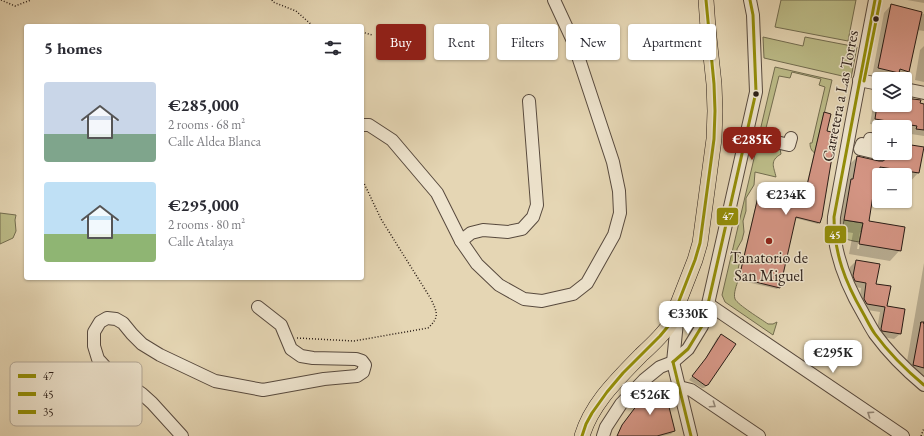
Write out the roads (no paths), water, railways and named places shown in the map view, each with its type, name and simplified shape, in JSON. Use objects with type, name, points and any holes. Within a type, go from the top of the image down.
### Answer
[{"type":"main road","points":[[582,436],[586,425],[599,402],[617,379],[665,331],[670,324],[695,260],[700,243],[714,139],[715,111],[706,0]]},
{"type":"street","points":[[364,125],[369,125],[392,140],[437,193],[461,241],[477,264],[499,285],[524,299],[542,301],[573,294],[587,283],[614,235],[620,213],[619,191],[613,162],[572,40],[554,0]]},
{"type":"street","points":[[603,436],[606,428],[621,404],[639,385],[660,367],[673,362],[688,349],[702,326],[756,92],[750,0]]},
{"type":"street","points":[[752,15],[754,0]]},
{"type":"street","name":"Carretera a Las Torres","points":[[875,0],[859,80],[833,228],[836,247],[845,275],[856,301],[874,332],[889,351],[924,385]]},
{"type":"street","points":[[859,80],[872,83]]},
{"type":"street","points":[[912,90],[924,93]]},
{"type":"street","points":[[461,241],[471,233],[483,230],[508,232],[522,229],[533,217],[537,204],[529,101]]},
{"type":"street","points":[[746,135],[789,145],[791,138]]},
{"type":"street","points":[[872,139],[870,139],[869,143],[867,144],[862,144],[860,149],[872,152]]},
{"type":"street","points":[[708,304],[750,337],[903,436]]},
{"type":"street","points":[[678,305],[673,362],[691,436]]},
{"type":"street","points":[[101,362],[98,359],[94,346],[94,332],[100,322],[107,318],[116,319],[123,323],[142,344],[160,355],[215,380],[263,390],[324,378],[356,376],[363,372],[365,365],[362,361],[356,359],[313,358],[301,356],[292,349],[280,325],[258,307]]},
{"type":"street","points":[[679,387],[691,390],[759,436]]},
{"type":"street","points":[[142,394],[152,402],[182,436]]},
{"type":"place","name":"Tanatorio de San Miguel","points":[[769,241]]}]
